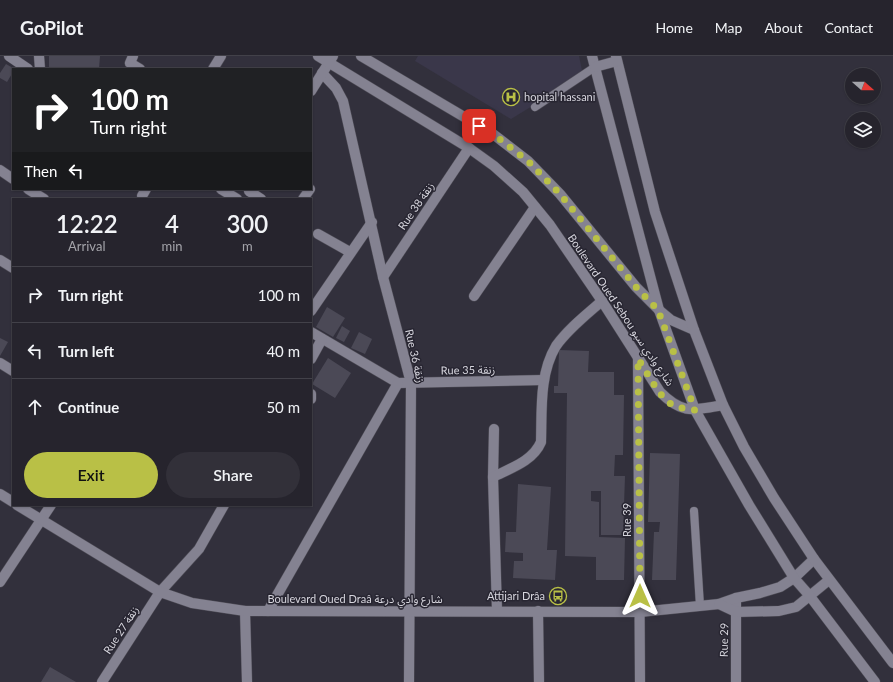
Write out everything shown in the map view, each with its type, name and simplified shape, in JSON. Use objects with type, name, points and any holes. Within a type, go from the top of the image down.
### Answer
[{"type":"street","points":[[9,56],[27,68]]},
{"type":"street","points":[[40,56],[40,68]]},
{"type":"street","points":[[133,56],[130,63],[138,68]]},
{"type":"street","points":[[215,68],[221,56]]},
{"type":"street","name":"Boulevard Oued Sebou شارع وادي سبو","points":[[318,56],[331,59],[469,148],[494,166],[523,192],[550,225],[602,301],[660,392],[672,404],[682,408],[695,410],[723,404]]},
{"type":"street","name":"Boulevard Oued Sebou شارع وادي سبو","points":[[361,56],[493,134],[528,161],[560,194],[636,287],[658,310]]},
{"type":"street","points":[[592,56],[658,310],[695,410],[749,505],[794,578],[809,595],[875,682]]},
{"type":"street","points":[[312,89],[331,59]]},
{"type":"street","points":[[595,68],[617,59],[655,212],[694,330],[723,404],[755,466],[814,559],[893,663]]},
{"type":"street","name":"Rue 36 زنقة","points":[[322,73],[336,88],[343,101],[372,222],[383,277],[411,383],[409,682]]},
{"type":"street","name":"Rue 38 زنقة","points":[[383,277],[469,148]]},
{"type":"street","points":[[0,170],[12,178]]},
{"type":"street","points":[[30,190],[42,198]]},
{"type":"street","points":[[223,190],[235,198]]},
{"type":"street","points":[[248,193],[259,198]]},
{"type":"street","points":[[474,296],[535,207]]},
{"type":"street","points":[[312,309],[372,222]]},
{"type":"street","points":[[318,234],[350,252]]},
{"type":"street","points":[[0,260],[12,267]]},
{"type":"street","points":[[493,476],[530,458],[537,451],[541,442],[544,380],[547,367],[556,347],[570,330],[602,301]]},
{"type":"street","points":[[658,310],[671,320],[694,330]]},
{"type":"street","points":[[268,611],[398,383],[312,333]]},
{"type":"street","points":[[312,357],[322,339]]},
{"type":"street","name":"Rue 39","points":[[638,359],[640,682]]},
{"type":"street","points":[[0,363],[12,370]]},
{"type":"street","name":"Rue 35 زنقة","points":[[398,383],[544,380]]},
{"type":"street","points":[[494,429],[493,476],[497,611]]},
{"type":"street","points":[[0,494],[12,501]]},
{"type":"street","name":"Boulevard Oued Draâ شارع وادي درعة","points":[[19,506],[160,592],[192,603],[245,611],[640,612],[719,604],[736,598],[780,587],[794,578],[814,559]]},
{"type":"street","points":[[0,582],[50,506]]},
{"type":"street","name":"Rue 27 زنقة","points":[[102,682],[160,592],[198,549],[223,506]]},
{"type":"street","points":[[719,604],[736,612],[779,611],[796,607],[829,580]]},
{"type":"street","name":"Rue 29","points":[[736,598],[736,682]]},
{"type":"street","points":[[245,611],[247,682]]},
{"type":"street","points":[[538,611],[539,682]]},
{"type":"lane","points":[[535,106],[595,68]]},
{"type":"lane","points":[[694,511],[700,606]]},
{"type":"shaded area","name":"hopital hassani","points":[[418,56],[579,56],[583,75],[511,119],[415,61]]},
{"type":"building","points":[[49,56],[100,56],[99,68],[49,68]]},
{"type":"building","points":[[6,64],[13,68],[12,74],[7,82],[0,78],[0,73]]},
{"type":"building","points":[[327,307],[345,318],[333,337],[316,327]]},
{"type":"building","points":[[342,326],[350,331],[344,342],[336,338]]},
{"type":"building","points":[[359,332],[372,339],[365,354],[351,348]]},
{"type":"building","points":[[0,338],[8,342],[0,356]]},
{"type":"building","points":[[559,350],[589,351],[588,372],[614,372],[614,395],[624,395],[623,455],[615,455],[614,476],[625,476],[623,535],[601,535],[601,491],[591,491],[591,501],[599,502],[599,537],[625,538],[624,580],[596,580],[596,557],[565,556],[567,393],[554,393],[554,386],[558,386]]},
{"type":"building","points":[[328,358],[351,373],[335,398],[312,384]]},
{"type":"building","points":[[650,453],[680,454],[676,580],[652,580],[654,532],[659,532],[660,522],[648,522]]},
{"type":"building","points":[[518,484],[551,487],[547,550],[557,550],[555,580],[513,578],[514,561],[523,561],[523,553],[505,552],[506,532],[516,532]]},
{"type":"building","points":[[50,667],[76,682],[41,682]]},
{"type":"place","name":"hopital hassani","points":[[511,97]]},
{"type":"place","name":"Attijari Drâa","points":[[558,596]]},
{"type":"route","points":[[479,126],[493,134],[528,161],[560,194],[636,287],[658,310],[695,410],[682,408],[672,404],[660,392],[638,359],[640,596]]}]
